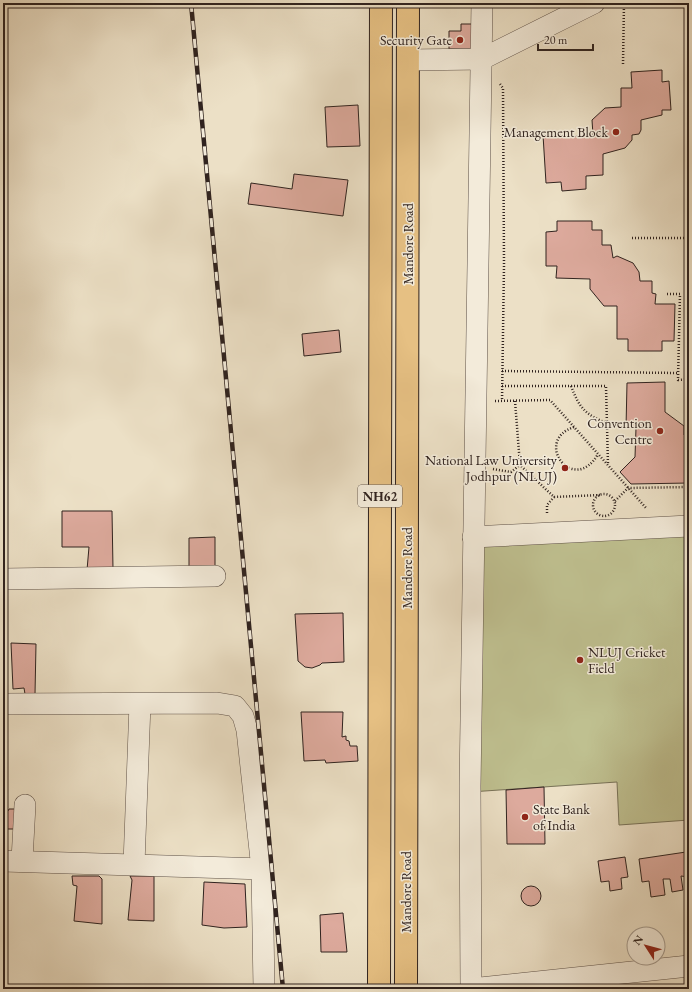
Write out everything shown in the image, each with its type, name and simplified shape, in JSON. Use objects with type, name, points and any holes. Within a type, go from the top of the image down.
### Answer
[{"type":"highway","name":"Mandore Road","points":[[379,989],[381,3]]},
{"type":"highway","name":"Mandore Road","points":[[406,989],[408,3]]},
{"type":"street","points":[[482,3],[470,786],[471,989],[689,966]]},
{"type":"street","points":[[408,60],[482,60],[594,3]]},
{"type":"street","points":[[473,537],[689,526]]},
{"type":"street","points":[[3,579],[215,576]]},
{"type":"street","points":[[3,704],[225,703],[235,706],[243,716],[247,730],[262,869],[264,989]]},
{"type":"street","points":[[134,864],[140,704]]},
{"type":"street","points":[[25,805],[13,861],[262,869]]},
{"type":"path","points":[[623,64],[624,3]]},
{"type":"path","points":[[482,60],[503,88],[502,401]]},
{"type":"path","points":[[632,238],[689,238]]},
{"type":"path","points":[[668,294],[680,294],[678,380],[689,379]]},
{"type":"path","points":[[502,371],[678,373]]},
{"type":"path","points":[[502,386],[606,386],[608,465]]},
{"type":"path","points":[[571,386],[583,409],[593,418],[607,423]]},
{"type":"path","points":[[475,401],[550,400],[663,527]]},
{"type":"path","points":[[516,401],[520,465],[554,497],[601,495],[610,496],[615,501]]},
{"type":"path","points":[[685,427],[689,423]]},
{"type":"path","points":[[574,427],[561,434],[557,440],[556,448],[559,460],[570,468],[583,469],[594,461],[598,454]]},
{"type":"path","points":[[491,476],[491,469],[511,472],[520,465]]},
{"type":"path","points":[[601,495],[595,499],[593,506],[599,515],[606,515],[613,512],[615,501],[628,488],[689,487]]},
{"type":"path","points":[[547,519],[548,506],[554,497]]},
{"type":"green space","name":"NLUJ Cricket Field","points":[[689,524],[689,820],[619,825],[617,782],[470,792],[473,537]]},
{"type":"building","name":"Security Gate","points":[[461,24],[472,24],[472,49],[449,49],[449,31],[461,31]]},
{"type":"building","name":"Management Block","points":[[662,70],[662,82],[669,81],[671,110],[662,110],[662,115],[641,120],[641,130],[639,134],[632,135],[632,140],[625,148],[603,154],[603,175],[586,176],[586,189],[562,191],[561,182],[546,183],[543,135],[567,134],[567,137],[593,135],[592,120],[605,108],[621,107],[621,88],[632,88],[631,72]]},
{"type":"building","points":[[358,105],[360,146],[327,147],[325,107]]},
{"type":"building","points":[[294,174],[348,180],[343,216],[248,204],[251,183],[292,189]]},
{"type":"building","points":[[557,221],[592,221],[592,230],[602,230],[602,245],[611,245],[613,258],[617,256],[633,263],[639,272],[640,281],[652,281],[652,293],[656,294],[655,304],[675,304],[674,341],[662,341],[662,351],[628,351],[628,339],[617,339],[617,306],[604,306],[590,289],[590,279],[556,278],[557,266],[546,266],[546,232],[557,231]]},
{"type":"building","points":[[339,330],[341,352],[304,356],[302,334]]},
{"type":"building","name":"Convention Centre","points":[[665,382],[665,412],[684,426],[684,435],[689,435],[689,483],[631,484],[620,472],[635,457],[636,428],[626,428],[627,383]]},
{"type":"building","points":[[62,511],[112,511],[113,569],[87,570],[89,547],[62,547]]},
{"type":"building","points":[[215,537],[215,567],[189,568],[189,538]]},
{"type":"building","points":[[343,613],[344,662],[322,663],[312,668],[305,667],[298,661],[295,614]]},
{"type":"building","points":[[11,643],[36,644],[35,694],[25,694],[24,688],[13,689]]},
{"type":"building","points":[[301,712],[343,712],[342,737],[346,736],[346,740],[349,741],[350,746],[357,746],[358,761],[326,763],[325,760],[304,761]]},
{"type":"building","name":"State Bank of India","points":[[544,787],[545,844],[507,844],[506,790]]},
{"type":"building","points":[[9,809],[15,809],[14,829],[3,829],[3,812],[8,811]]},
{"type":"building","points":[[686,852],[689,877],[681,876],[683,890],[672,892],[670,879],[663,879],[665,895],[651,897],[649,881],[642,882],[639,859]]},
{"type":"building","points":[[625,857],[628,877],[621,878],[622,889],[610,891],[609,881],[601,882],[598,861]]},
{"type":"building","points":[[72,876],[99,876],[102,879],[102,924],[74,921],[77,886],[73,885]]},
{"type":"building","points":[[130,876],[154,876],[154,921],[128,920],[132,880]]},
{"type":"building","points":[[204,882],[245,884],[247,927],[224,928],[202,925]]},
{"type":"building","points":[[531,886],[538,889],[541,896],[538,903],[531,906],[524,903],[521,896],[524,889]]},
{"type":"building","points":[[343,913],[347,952],[321,952],[320,915]]},
{"type":"railway","points":[[191,3],[283,989]]},
{"type":"place","name":"Security Gate","points":[[460,40]]},
{"type":"place","name":"Management Block","points":[[616,132]]},
{"type":"place","name":"Convention Centre","points":[[660,431]]},
{"type":"place","name":"National Law University Jodhpur (NLUJ)","points":[[565,468]]},
{"type":"place","name":"NLUJ Cricket Field","points":[[580,660]]},
{"type":"place","name":"State Bank of India","points":[[525,817]]}]
